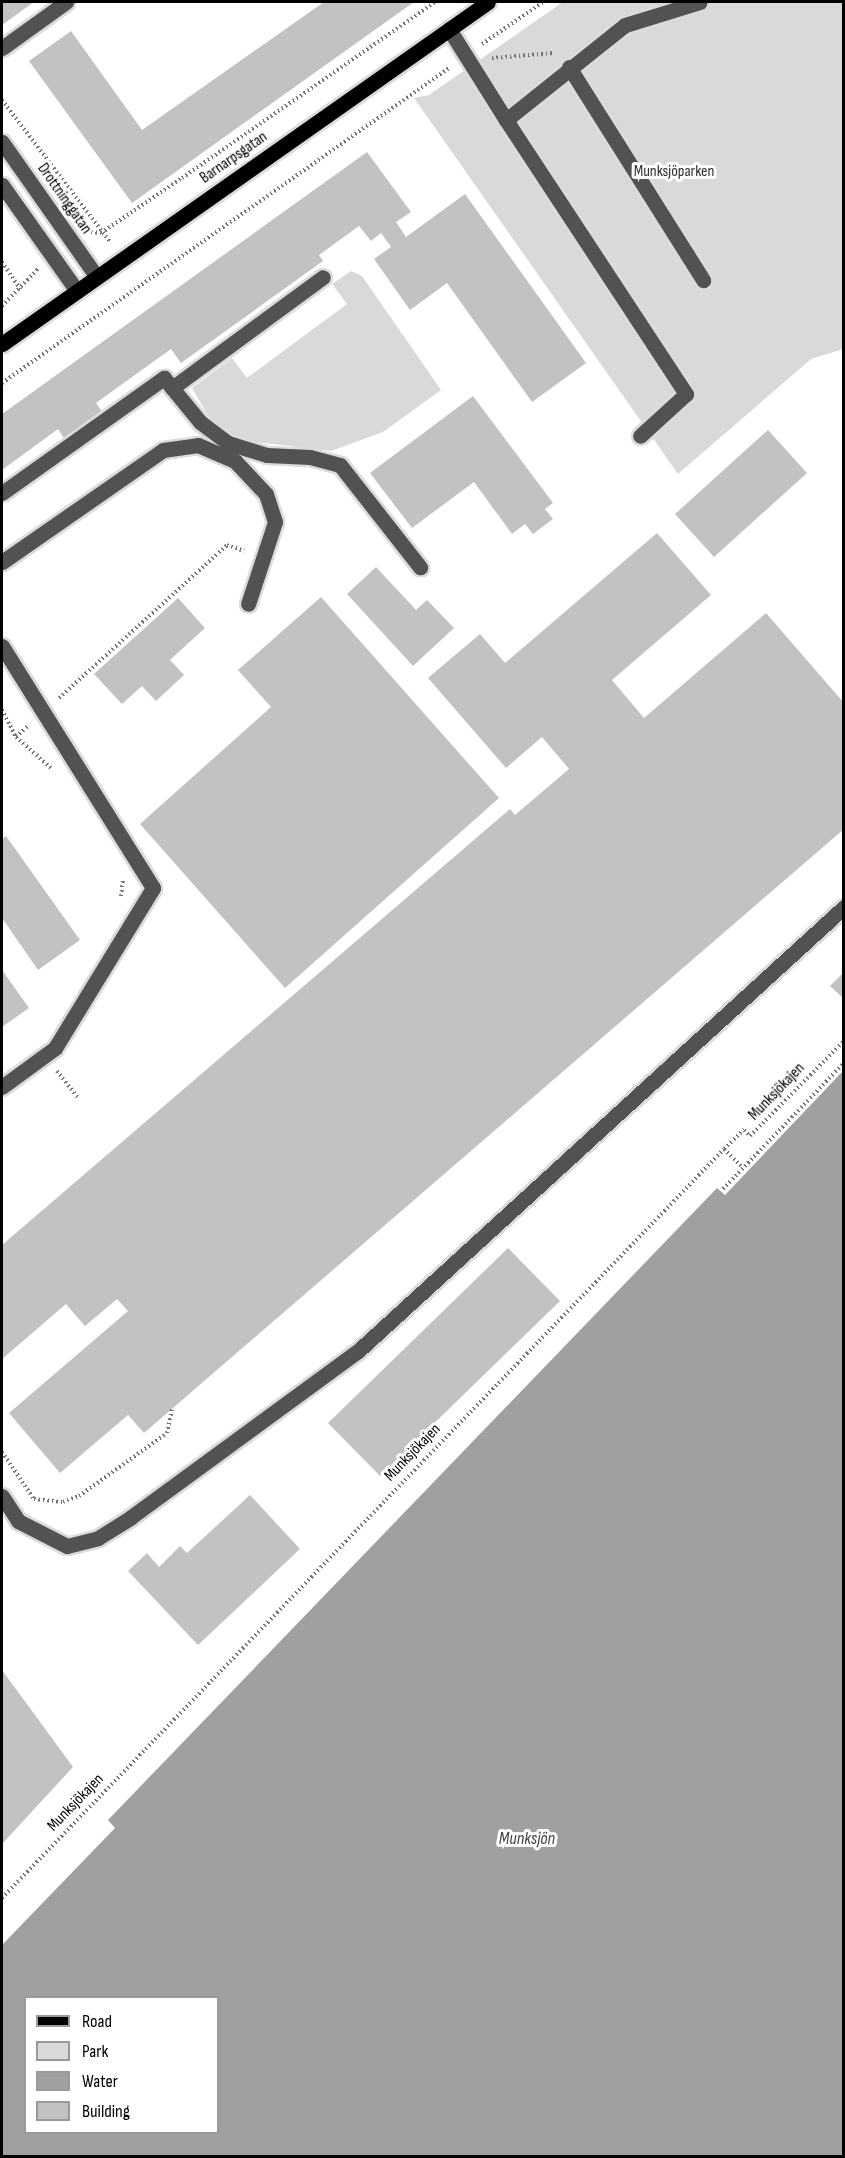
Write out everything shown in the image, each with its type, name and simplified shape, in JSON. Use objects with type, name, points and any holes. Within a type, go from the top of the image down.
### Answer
[{"type":"main road","name":"Barnarpsgatan","points":[[2,344],[488,2]]},
{"type":"street","points":[[2,48],[66,2]]},
{"type":"street","points":[[506,120],[584,54],[625,26],[700,2]]},
{"type":"street","points":[[449,28],[464,57],[686,394],[640,436]]},
{"type":"street","points":[[568,67],[702,280]]},
{"type":"street","name":"Drottninggatan","points":[[2,142],[97,277]]},
{"type":"street","points":[[2,185],[77,291]]},
{"type":"street","points":[[172,388],[323,277]]},
{"type":"street","points":[[2,493],[164,378],[200,422],[228,443],[267,455],[310,457],[340,465],[420,567]]},
{"type":"street","points":[[2,562],[164,450],[198,445],[235,461],[266,494],[275,522],[248,604]]},
{"type":"street","points":[[2,646],[153,888],[55,1048],[2,1087]]},
{"type":"street","points":[[2,1496],[18,1521],[67,1546],[98,1538],[131,1517],[358,1351],[843,907]]},
{"type":"path","points":[[72,243],[91,232],[101,232],[435,2]]},
{"type":"path","points":[[2,383],[543,2]]},
{"type":"path","points":[[464,57],[584,54]]},
{"type":"path","points":[[2,99],[101,232]]},
{"type":"path","points":[[2,306],[53,257]]},
{"type":"path","points":[[2,262],[21,290]]},
{"type":"path","points":[[16,737],[227,545],[265,558]]},
{"type":"path","points":[[2,710],[16,737],[54,771]]},
{"type":"path","points":[[116,904],[123,868]]},
{"type":"path","name":"Munksjökajen","points":[[2,1898],[724,1149],[744,1130],[750,1136],[843,1041]]},
{"type":"path","points":[[723,1189],[843,1063]]},
{"type":"path","points":[[724,1149],[743,1168]]},
{"type":"path","points":[[2,1452],[34,1499],[63,1502],[79,1496],[167,1433],[172,1410]]},
{"type":"green space","name":"Munksjöparken","points":[[563,2],[843,2],[843,349],[811,359],[678,474],[414,98],[429,95]]},
{"type":"green space","points":[[351,271],[362,276],[441,390],[383,432],[331,451],[248,441],[214,426],[192,388],[232,358],[247,378],[347,304],[332,284]]},
{"type":"water","name":"Munksjön","points":[[843,1071],[843,2156],[2,2156],[2,1945],[115,1828],[108,1820],[717,1188],[725,1195]]},
{"type":"building","points":[[2,2],[34,2],[2,25]]},
{"type":"building","points":[[324,2],[414,2],[132,203],[29,61],[71,31],[142,130]]},
{"type":"building","points":[[367,152],[411,212],[396,222],[406,237],[465,194],[586,363],[532,402],[447,283],[410,310],[374,259],[391,247],[381,233],[371,241],[359,226],[319,255],[323,261],[181,363],[171,349],[96,403],[103,413],[65,440],[58,429],[2,470],[2,414]]},
{"type":"building","points":[[473,396],[553,503],[545,509],[553,519],[533,534],[525,524],[512,534],[474,482],[412,528],[370,473]]},
{"type":"building","points":[[768,430],[807,473],[714,557],[675,514]]},
{"type":"building","points":[[657,533],[711,595],[612,680],[644,718],[766,613],[844,703],[844,829],[144,1433],[128,1415],[60,1473],[9,1413],[128,1311],[117,1299],[85,1326],[66,1304],[2,1359],[2,1245],[510,809],[515,815],[569,769],[542,737],[506,768],[428,678],[480,634],[505,663]]},
{"type":"building","points":[[376,567],[416,610],[427,600],[454,628],[413,666],[347,594]]},
{"type":"building","points":[[321,597],[499,798],[285,988],[140,824],[271,707],[238,670]]},
{"type":"building","points":[[178,598],[205,628],[170,660],[184,675],[156,701],[142,686],[122,704],[94,674]]},
{"type":"building","points":[[6,836],[80,940],[38,970],[2,918],[2,839]]},
{"type":"building","points":[[2,970],[29,1008],[2,1027]]},
{"type":"building","points":[[844,972],[844,999],[830,986]]},
{"type":"building","points":[[508,1248],[560,1301],[380,1476],[328,1423]]},
{"type":"building","points":[[250,1495],[300,1549],[198,1645],[128,1571],[147,1553],[159,1567],[180,1546],[187,1553]]},
{"type":"building","points":[[2,1670],[73,1767],[2,1844]]}]
